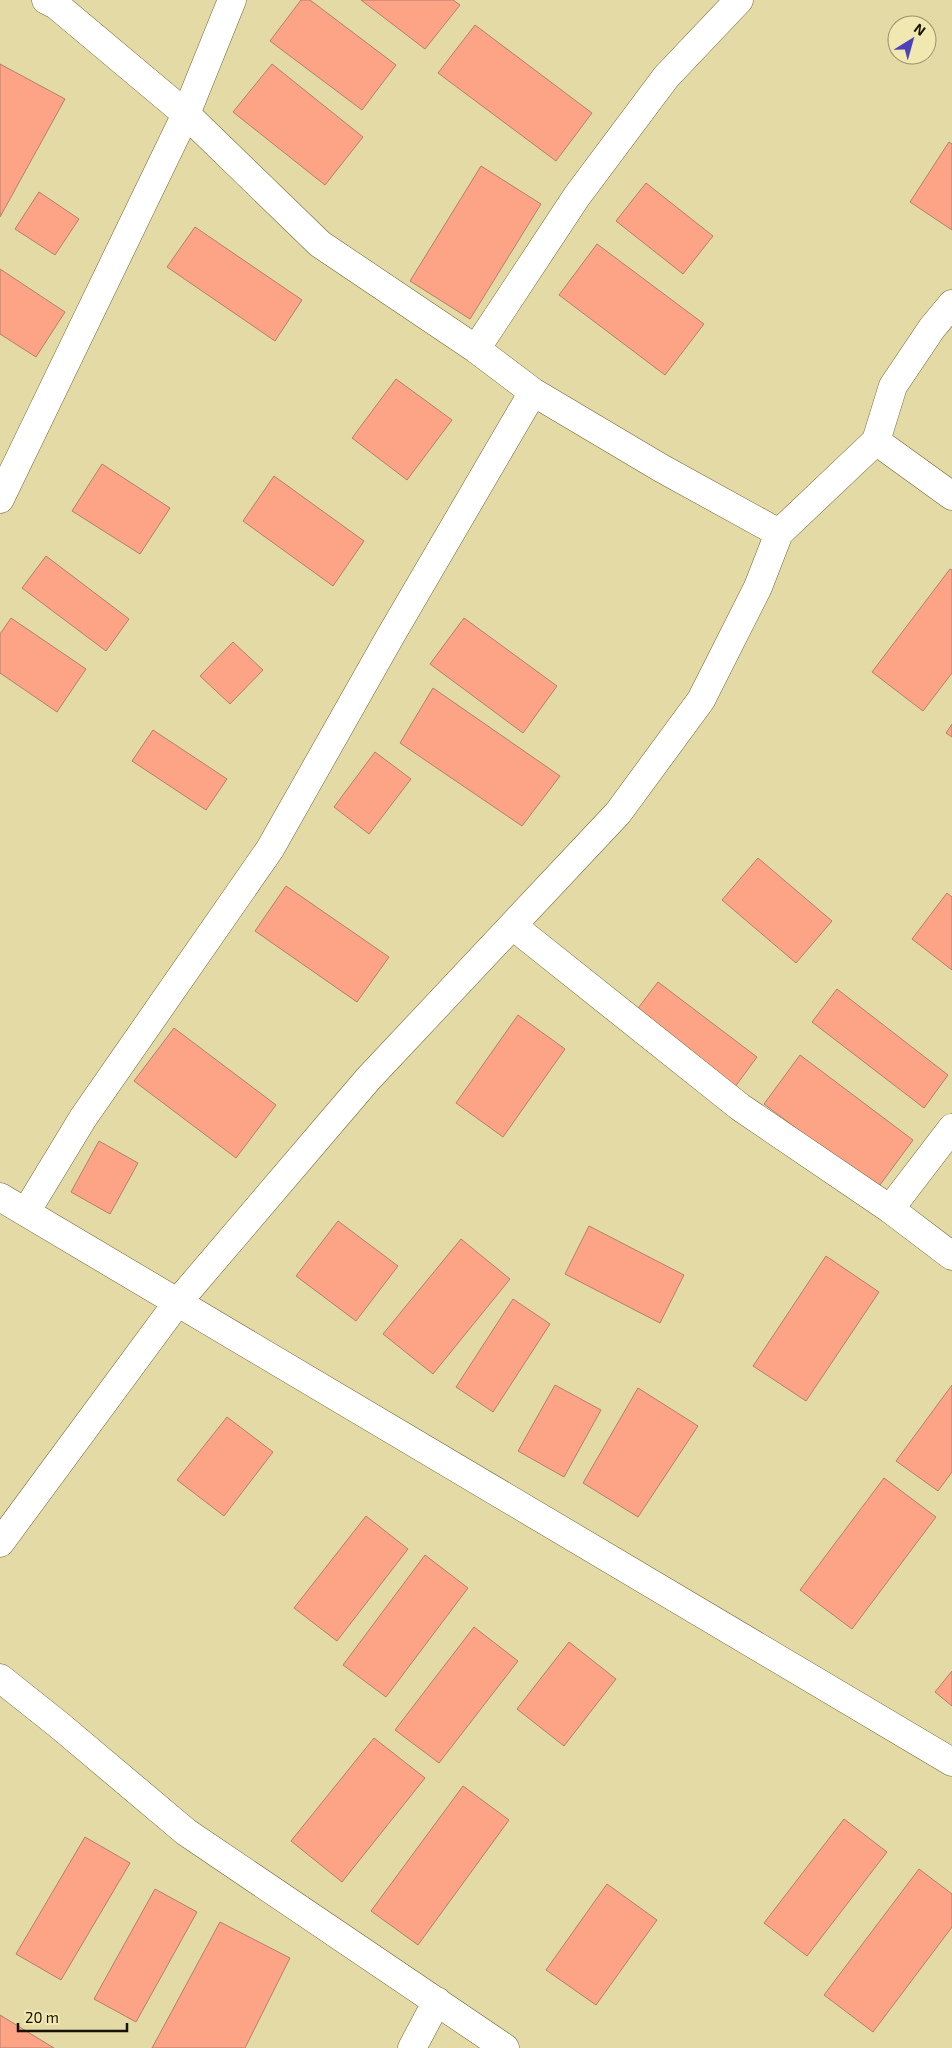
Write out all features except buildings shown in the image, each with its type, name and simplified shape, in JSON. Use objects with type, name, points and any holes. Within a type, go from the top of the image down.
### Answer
[{"type":"street","points":[[46,0],[56,5],[186,114],[320,244],[476,349],[533,392],[661,468],[779,533]]},
{"type":"street","points":[[0,499],[186,114],[232,0]]},
{"type":"street","points":[[476,349],[577,196],[666,77],[740,0]]},
{"type":"street","points":[[0,1543],[178,1303],[368,1079],[618,812],[701,700],[758,587],[779,533],[876,442],[893,386],[932,328],[952,304]]},
{"type":"street","points":[[26,1212],[83,1118],[270,849],[390,635],[533,392]]},
{"type":"street","points":[[876,442],[952,496]]},
{"type":"street","points":[[513,926],[740,1107],[890,1209],[952,1256]]},
{"type":"street","points":[[890,1209],[952,1128]]},
{"type":"street","points":[[0,1197],[952,1762]]},
{"type":"street","points":[[0,1678],[186,1832],[505,2048]]},
{"type":"street","points":[[412,2048],[437,2001]]}]
